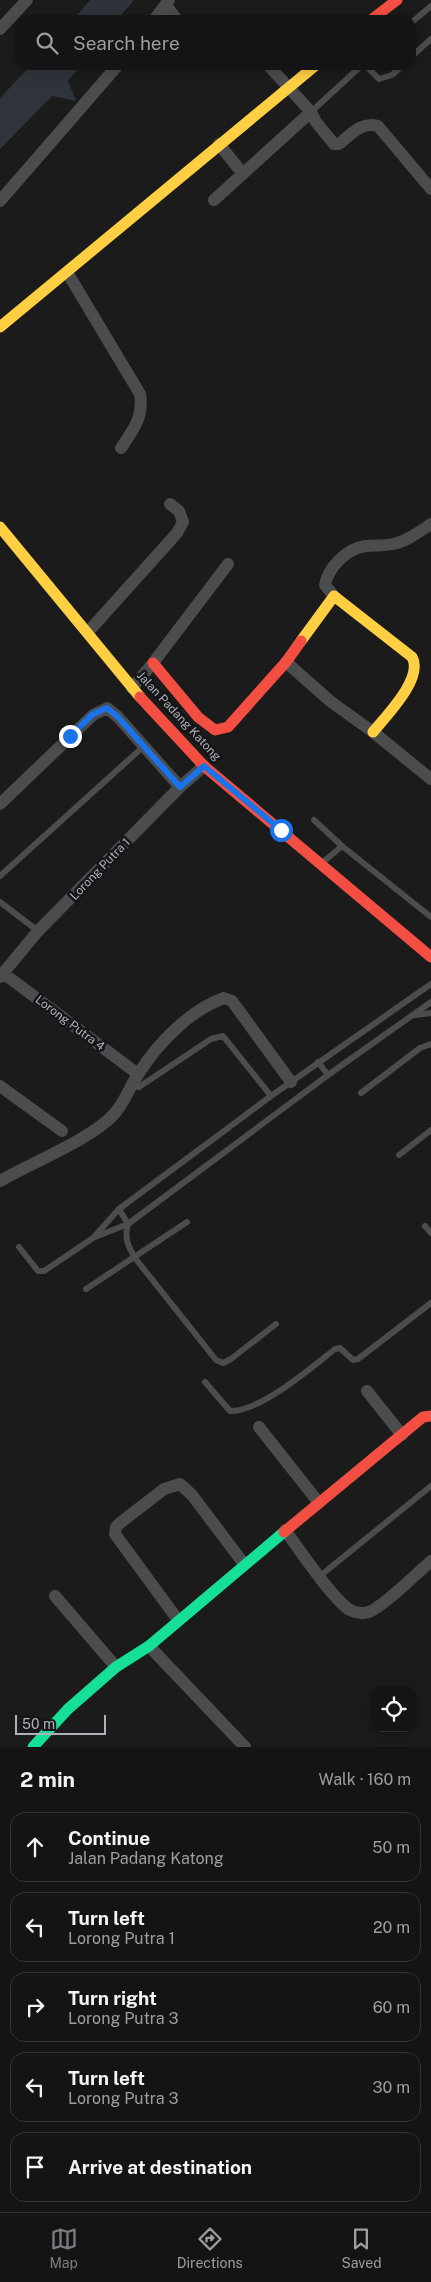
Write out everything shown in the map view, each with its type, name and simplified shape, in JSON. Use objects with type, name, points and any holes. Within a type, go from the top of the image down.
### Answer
[{"type":"street","points":[[0,29],[27,0]]},
{"type":"street","points":[[377,15],[396,0]]},
{"type":"street","points":[[158,15],[167,2],[174,15]]},
{"type":"street","points":[[0,200],[114,70]]},
{"type":"street","points":[[272,70],[311,112],[316,122],[334,144],[339,144],[363,125],[369,123],[378,126],[431,189]]},
{"type":"street","points":[[0,327],[310,70]]},
{"type":"street","points":[[214,200],[311,112]]},
{"type":"street","points":[[219,144],[243,174]]},
{"type":"street","points":[[67,272],[140,394],[142,407],[139,420],[121,448]]},
{"type":"street","points":[[88,632],[177,533],[183,522],[179,511],[170,504]]},
{"type":"street","points":[[373,732],[408,686],[415,665],[411,656],[401,646],[334,596],[325,586],[327,575],[342,558],[364,546],[392,544],[406,540],[431,524]]},
{"type":"street","name":"Jalan Padang Katong","points":[[0,527],[132,688],[204,766],[429,953]]},
{"type":"street","points":[[132,688],[153,664],[228,564]]},
{"type":"street","points":[[153,664],[198,717],[215,730],[228,726],[286,662],[334,596]]},
{"type":"street","points":[[286,662],[330,701],[430,776]]},
{"type":"street","points":[[0,804],[101,709],[107,708],[112,711],[180,787]]},
{"type":"street","name":"Lorong Putra 1","points":[[1,975],[38,931],[180,787],[204,766]]},
{"type":"street","name":"Lorong Putra 4","points":[[1,975],[138,1074]]},
{"type":"street","points":[[0,1180],[90,1133],[108,1120],[122,1104],[138,1074],[161,1044],[190,1018],[224,998],[232,1001],[291,1082]]},
{"type":"street","points":[[0,1086],[62,1131]]},
{"type":"street","points":[[367,1391],[402,1435]]},
{"type":"street","points":[[32,1747],[68,1709],[116,1667],[149,1646],[244,1564],[423,1417],[431,1416]]},
{"type":"street","points":[[259,1427],[319,1503]]},
{"type":"street","points":[[178,1620],[116,1534],[116,1527],[120,1522],[164,1489],[180,1484],[192,1495],[244,1564]]},
{"type":"street","points":[[285,1530],[344,1606],[351,1611],[369,1612],[431,1561]]},
{"type":"street","points":[[54,1596],[116,1667]]},
{"type":"street","points":[[149,1646],[245,1747]]},
{"type":"lane","points":[[416,19],[431,6]]},
{"type":"lane","points":[[416,52],[431,39]]},
{"type":"lane","points":[[311,112],[358,70]]},
{"type":"lane","points":[[369,70],[379,79],[392,75],[398,70]]},
{"type":"lane","points":[[0,876],[144,746]]},
{"type":"lane","points":[[314,820],[342,846],[431,917]]},
{"type":"lane","points":[[321,864],[342,846]]},
{"type":"lane","points":[[0,902],[38,931]]},
{"type":"lane","points":[[93,1238],[119,1209],[318,1062],[431,984]]},
{"type":"lane","points":[[19,1248],[41,1272],[93,1238],[128,1224],[328,1075],[431,1002]]},
{"type":"lane","points":[[412,1015],[431,1013]]},
{"type":"lane","points":[[132,1086],[139,1087],[211,1039],[223,1036],[271,1096]]},
{"type":"lane","points":[[361,1093],[420,1048],[431,1044]]},
{"type":"lane","points":[[318,1062],[328,1075]]},
{"type":"lane","points":[[400,1155],[431,1130]]},
{"type":"lane","points":[[119,1209],[128,1224],[127,1245],[135,1258],[216,1360],[223,1363],[231,1359],[276,1324]]},
{"type":"lane","points":[[86,1289],[187,1222]]},
{"type":"lane","points":[[425,1226],[431,1233]]},
{"type":"lane","points":[[205,1382],[230,1411],[240,1411],[280,1390],[335,1348],[340,1348],[353,1360],[358,1359],[431,1303]]},
{"type":"lane","points":[[320,1576],[431,1486]]},
{"type":"shaded area","points":[[90,0],[134,0],[121,15],[77,15]]},
{"type":"shaded area","points":[[26,70],[77,70],[68,81],[76,101],[52,96],[0,149],[0,98]]},
{"type":"traffic: fast","points":[[33,1747],[68,1709],[116,1667],[149,1646],[284,1532]]},
{"type":"traffic: slow","points":[[0,327],[310,70]]},
{"type":"traffic: slow","points":[[0,527],[140,697]]},
{"type":"traffic: slow","points":[[301,641],[334,596],[412,657],[413,675],[408,686],[394,707],[373,732]]},
{"type":"traffic: jam","points":[[378,15],[397,0]]},
{"type":"traffic: jam","points":[[153,663],[198,717],[215,730],[228,727],[286,662],[301,641]]},
{"type":"traffic: jam","points":[[140,697],[204,766],[431,957]]},
{"type":"traffic: jam","points":[[284,1532],[423,1417],[431,1416]]},
{"type":"route","points":[[70,736],[93,714],[107,708],[118,717],[180,787],[204,766],[281,830]]}]
